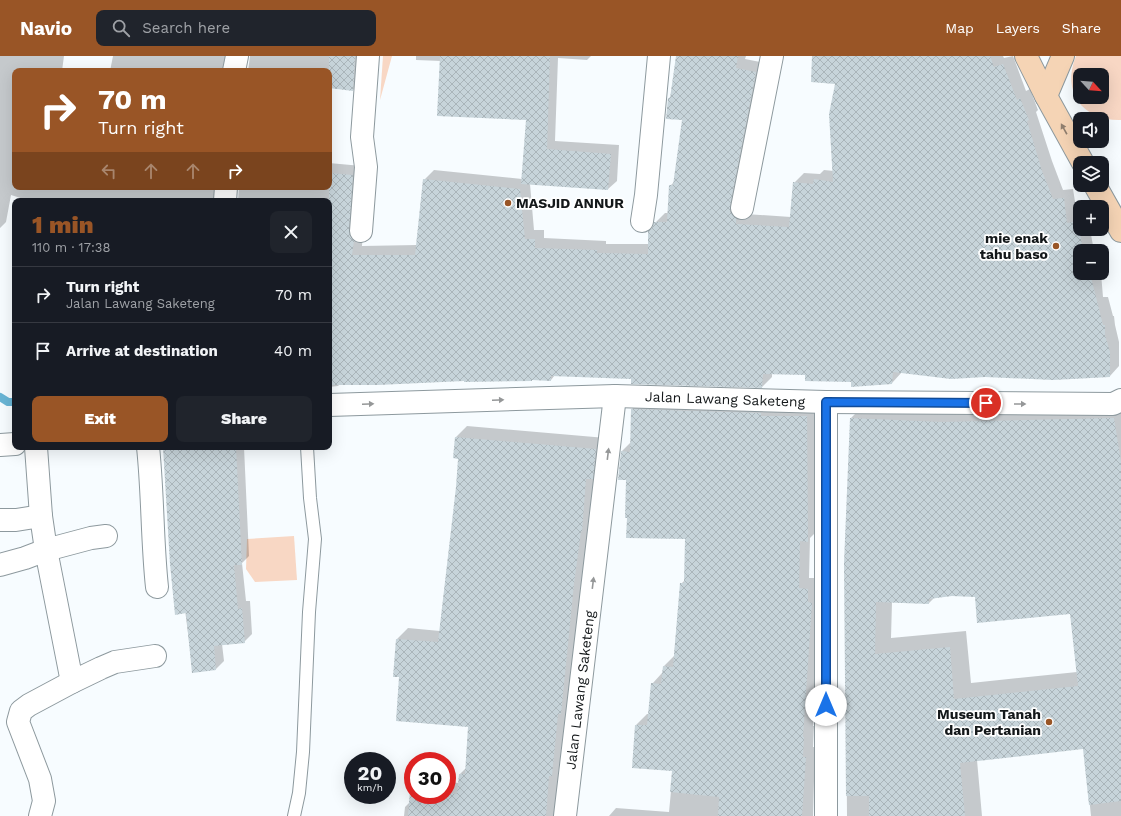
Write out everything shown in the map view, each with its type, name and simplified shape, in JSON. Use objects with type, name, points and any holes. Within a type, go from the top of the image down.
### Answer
[{"type":"main road","points":[[1026,56],[1079,156]]},
{"type":"main road","points":[[1046,96],[1063,56]]},
{"type":"main road","points":[[1099,192],[1121,231]]},
{"type":"street","points":[[235,68],[237,56]]},
{"type":"street","points":[[361,231],[366,166],[362,137],[368,56]]},
{"type":"street","points":[[642,221],[646,195],[659,56]]},
{"type":"street","points":[[742,208],[772,56]]},
{"type":"street","name":"Jalan Lawang Saketeng","points":[[564,816],[615,396]]},
{"type":"street","name":"Jalan Lawang Saketeng","points":[[332,405],[615,396],[826,402],[1113,404],[1121,400]]},
{"type":"street","points":[[826,402],[826,816]]},
{"type":"street","points":[[0,445],[12,444]]},
{"type":"street","points":[[36,450],[46,550],[72,682]]},
{"type":"street","points":[[148,450],[157,587]]},
{"type":"street","points":[[0,520],[16,520],[42,516]]},
{"type":"street","points":[[0,565],[46,550],[91,538],[106,536]]},
{"type":"street","points":[[40,816],[44,801],[40,779],[18,722],[21,712],[29,705],[72,682],[115,662],[155,656]]},
{"type":"lane","points":[[294,816],[299,793],[303,752],[309,612],[314,539],[307,450]]},
{"type":"shaded area","points":[[383,56],[392,56],[380,100]]},
{"type":"shaded area","points":[[1076,56],[1121,56],[1121,120],[1109,119],[1109,112],[1090,112],[1081,104],[1109,104],[1109,68],[1073,68],[1073,88],[1071,81],[1072,69]]},
{"type":"shaded area","points":[[294,536],[297,580],[255,582],[246,569],[247,539]]},
{"type":"building","points":[[329,56],[355,56],[353,91],[332,88],[332,68],[329,68]]},
{"type":"building","points":[[440,56],[550,56],[547,149],[611,154],[608,190],[521,184],[526,120],[437,116]]},
{"type":"building","points":[[676,56],[738,56],[736,68],[756,72],[730,212],[736,218],[736,224],[789,227],[793,182],[813,184],[814,179],[833,182],[829,114],[835,84],[811,82],[812,56],[990,56],[994,67],[1003,64],[1017,100],[1020,98],[1029,120],[1027,121],[1042,171],[1053,199],[1064,198],[1067,223],[1073,222],[1073,236],[1080,236],[1082,244],[1073,244],[1073,280],[1092,280],[1103,325],[1105,325],[1105,335],[1110,352],[1110,377],[1053,380],[985,377],[951,379],[893,372],[892,384],[851,387],[851,382],[805,381],[805,375],[763,374],[762,388],[631,384],[631,379],[551,376],[551,381],[464,381],[378,385],[332,385],[332,198],[329,198],[329,190],[332,190],[332,173],[353,175],[349,230],[350,236],[354,241],[352,255],[415,255],[423,179],[520,189],[525,239],[535,239],[535,248],[597,250],[597,253],[648,254],[648,231],[652,228],[654,222],[667,222],[669,185],[673,185],[682,120],[666,119],[668,98],[670,98]]},
{"type":"building","points":[[631,409],[761,413],[761,416],[807,416],[808,542],[800,541],[799,588],[808,589],[808,602],[812,603],[803,737],[803,757],[806,757],[802,816],[718,816],[719,797],[670,792],[672,771],[632,768],[635,725],[647,725],[651,683],[661,684],[663,666],[673,667],[680,583],[684,583],[685,539],[626,538],[626,480],[618,480],[621,451],[630,452]]},
{"type":"building","points":[[850,418],[941,422],[1114,418],[1121,462],[1121,801],[1089,805],[1083,749],[960,763],[965,816],[869,816],[869,796],[846,796],[844,563]],"holes":[[[952,596],[975,597],[977,623],[1070,614],[1078,686],[954,699],[950,647],[875,654],[876,602],[929,604],[929,599]]]},
{"type":"building","points":[[455,437],[596,449],[593,479],[586,479],[582,532],[581,531],[574,584],[561,714],[558,714],[552,776],[549,776],[546,816],[408,816],[409,804],[456,804],[459,774],[465,774],[468,727],[396,721],[399,677],[393,677],[396,639],[438,642],[456,487],[458,459],[453,458]]},
{"type":"building","points":[[163,450],[236,450],[242,565],[234,565],[238,609],[242,608],[245,643],[214,646],[216,670],[192,673],[186,613],[175,615],[170,564]]},
{"type":"waterway","points":[[0,397],[8,402],[12,402]]},
{"type":"place","name":"MASJID ANNUR","points":[[508,203]]},
{"type":"place","name":"mie enak tahu baso","points":[[1056,246]]},
{"type":"place","name":"Museum Tanah dan Pertanian","points":[[1049,722]]},
{"type":"route","points":[[826,705],[826,402],[986,403]]}]
